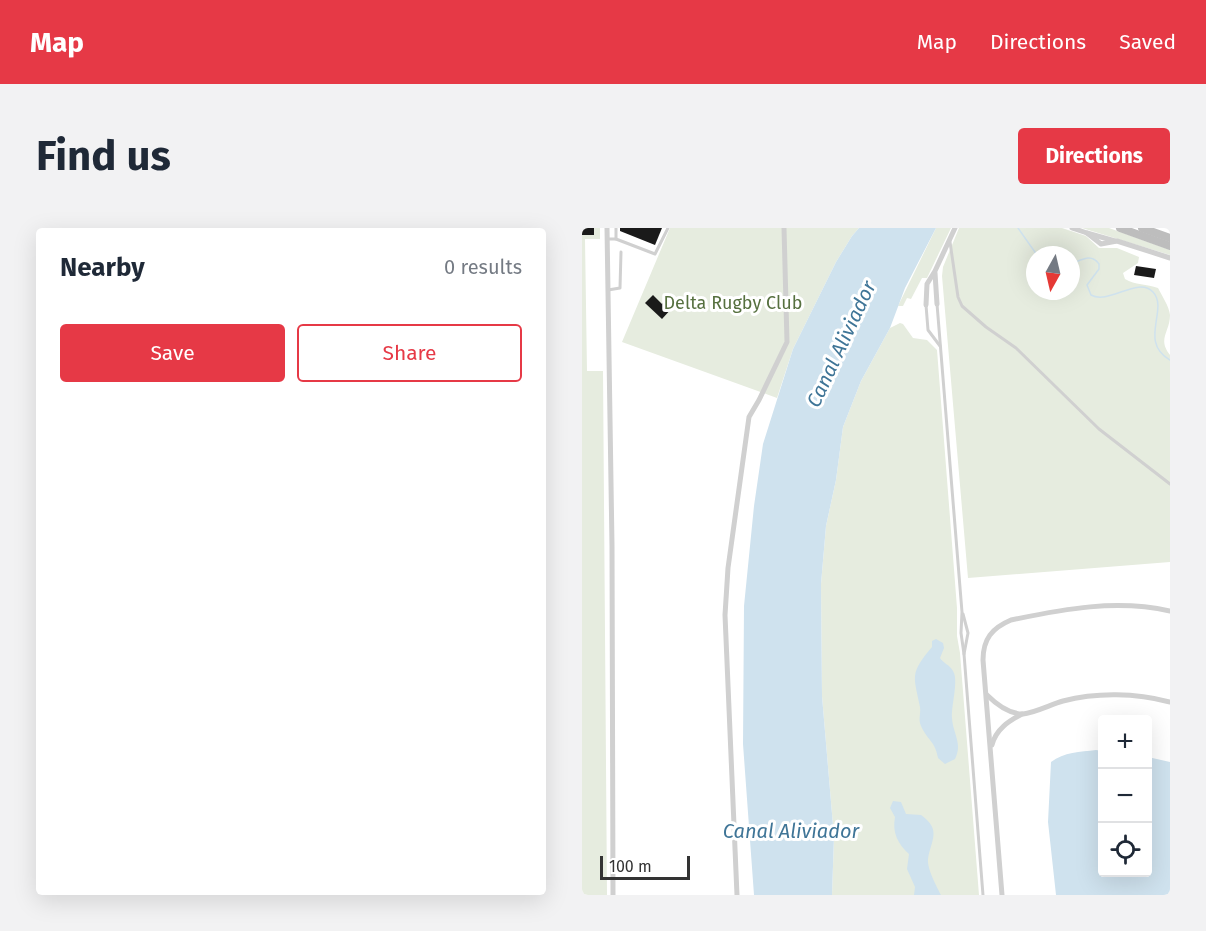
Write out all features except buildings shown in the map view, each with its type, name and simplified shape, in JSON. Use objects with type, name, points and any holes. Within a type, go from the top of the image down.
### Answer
[{"type":"main road","points":[[1120,228],[1170,246]]},
{"type":"main road","points":[[1142,228],[1170,238]]},
{"type":"street","points":[[607,228],[612,546],[613,895]]},
{"type":"street","points":[[737,895],[728,697],[726,603],[728,568],[749,417],[787,342],[784,228]]},
{"type":"street","points":[[935,271],[937,301],[925,302],[927,284],[955,228]]},
{"type":"street","points":[[1072,228],[1087,233],[1101,244],[1117,241],[1169,258]]},
{"type":"street","points":[[1002,895],[983,660],[984,642],[1002,624],[1011,620],[1081,606],[1137,606],[1170,611]]},
{"type":"street","points":[[987,695],[1005,709],[1024,714]]},
{"type":"street","points":[[991,747],[999,731],[1011,720],[1052,704],[1089,696],[1140,696],[1170,702]]},
{"type":"lane","points":[[616,228],[616,240]]},
{"type":"lane","points":[[607,239],[616,240],[655,255],[668,228]]},
{"type":"lane","points":[[950,242],[958,297],[962,306],[986,327],[1016,348],[1099,429],[1170,484]]},
{"type":"lane","points":[[608,290],[620,288],[621,252]]},
{"type":"lane","points":[[937,301],[983,895]]},
{"type":"lane","points":[[925,302],[928,330],[940,346]]},
{"type":"lane","points":[[962,612],[968,633],[964,654]]},
{"type":"green space","points":[[582,228],[600,228],[600,239],[585,239],[587,371],[603,371],[607,895],[582,895]]},
{"type":"green space","name":"Delta Rugby Club","points":[[670,228],[859,228],[836,262],[793,349],[777,398],[622,342]]},
{"type":"green space","points":[[936,228],[951,228],[927,278],[922,278],[911,299],[907,298],[903,306],[898,306]]},
{"type":"green space","points":[[959,228],[1062,228],[1086,236],[1099,248],[1117,248],[1139,257],[1138,263],[1123,273],[1125,279],[1158,288],[1170,315],[1164,340],[1170,355],[1170,562],[968,578],[943,267]]},
{"type":"green space","points":[[1082,228],[1109,228],[1170,250],[1170,255]]},
{"type":"green space","points":[[900,323],[913,338],[927,340],[937,350],[957,608],[957,636],[979,895],[832,895],[834,837],[822,696],[821,584],[826,526],[836,480],[843,427],[861,381],[890,328]]},
{"type":"water","name":"Canal Aliviador","points":[[859,228],[936,228],[905,288],[890,328],[861,381],[843,427],[836,480],[826,526],[821,584],[822,696],[834,837],[832,895],[754,895],[743,744],[744,606],[763,444],[793,349],[836,262]]},
{"type":"water","points":[[936,639],[943,643],[944,648],[940,658],[955,675],[952,718],[958,749],[955,759],[945,764],[938,758],[935,748],[921,726],[915,682],[920,663],[932,647],[932,641]]},
{"type":"water","points":[[1098,750],[1098,877],[1152,877],[1152,758],[1170,762],[1170,895],[1056,895],[1048,822],[1051,762],[1067,754]]},
{"type":"water","points":[[893,801],[901,802],[906,814],[921,815],[931,826],[934,835],[928,863],[941,895],[914,895],[915,887],[907,869],[909,854],[895,833],[895,817],[890,808]]},
{"type":"waterway","points":[[1018,228],[1031,246]]},
{"type":"waterway","points":[[1080,260],[1090,258],[1099,264],[1099,269],[1087,285],[1091,295],[1106,296],[1140,287],[1153,292],[1158,307],[1156,344],[1161,353],[1170,360]]}]
